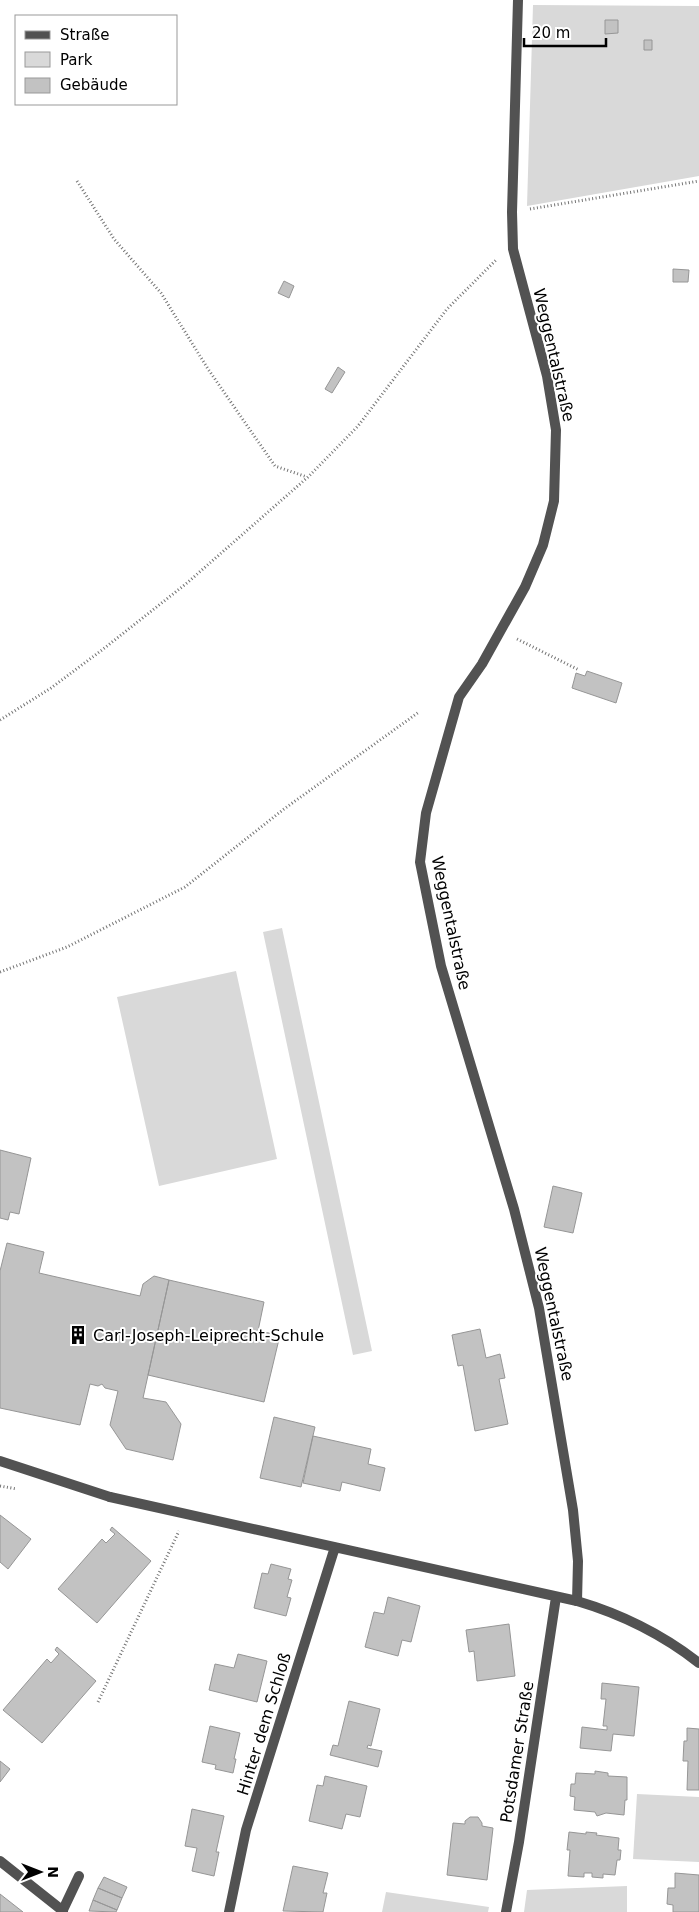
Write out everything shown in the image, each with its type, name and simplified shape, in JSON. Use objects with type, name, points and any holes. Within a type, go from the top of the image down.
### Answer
[{"type":"street","name":"Weggentalstraße","points":[[518,0],[512,212],[513,249],[547,376],[556,430],[554,501],[543,545],[525,587],[482,664],[459,698],[426,813],[420,862],[441,966],[514,1209],[539,1308],[573,1510],[578,1561],[577,1601]]},
{"type":"street","points":[[0,1461],[110,1497],[577,1601],[625,1617],[648,1629],[699,1663]]},
{"type":"street","name":"Hinter dem Schloß","points":[[229,1912],[246,1830],[334,1547]]},
{"type":"street","name":"Potsdamer Straße","points":[[506,1912],[519,1842],[556,1597]]},
{"type":"street","points":[[0,1861],[63,1911],[79,1876]]},
{"type":"path","points":[[77,180],[114,239],[161,293],[208,369],[275,466],[308,477]]},
{"type":"path","points":[[512,212],[699,181]]},
{"type":"path","points":[[0,720],[51,688],[187,583],[308,477],[358,426],[447,309],[498,258]]},
{"type":"path","points":[[500,631],[579,670]]},
{"type":"path","points":[[0,972],[67,947],[185,887],[284,809],[419,712]]},
{"type":"path","points":[[98,1702],[187,1514]]},
{"type":"green space","points":[[533,5],[699,6],[699,176],[527,206]]},
{"type":"green space","points":[[282,928],[372,1351],[353,1355],[263,932]]},
{"type":"green space","points":[[236,971],[277,1159],[159,1186],[117,997]]},
{"type":"green space","points":[[637,1794],[699,1797],[699,1862],[633,1859]]},
{"type":"green space","points":[[627,1886],[627,1912],[524,1912],[527,1890]]},
{"type":"green space","points":[[386,1892],[489,1907],[488,1912],[382,1912]]},
{"type":"building","points":[[605,20],[618,20],[618,33],[605,34]]},
{"type":"building","points":[[644,40],[652,40],[652,50],[644,50]]},
{"type":"building","points":[[673,269],[689,270],[688,282],[673,282]]},
{"type":"building","points":[[284,281],[294,286],[289,298],[278,293]]},
{"type":"building","points":[[338,367],[345,372],[332,393],[325,389]]},
{"type":"building","points":[[587,671],[622,683],[616,703],[572,688],[576,673],[585,676]]},
{"type":"building","points":[[0,1150],[31,1158],[19,1214],[10,1212],[8,1220],[0,1218]]},
{"type":"building","points":[[553,1186],[582,1193],[573,1233],[544,1227]]},
{"type":"building","name":"Carl-Joseph-Leiprecht-Schule","points":[[7,1243],[44,1252],[39,1273],[140,1296],[143,1284],[154,1276],[169,1280],[143,1398],[166,1402],[181,1424],[173,1460],[126,1449],[110,1425],[118,1391],[105,1388],[102,1384],[98,1386],[90,1384],[80,1425],[0,1408],[0,1271]]},
{"type":"building","points":[[169,1280],[264,1302],[258,1331],[280,1335],[264,1402],[148,1375]]},
{"type":"building","points":[[480,1329],[486,1358],[500,1354],[505,1378],[499,1379],[508,1424],[475,1431],[463,1365],[458,1366],[452,1335]]},
{"type":"building","points":[[274,1417],[315,1427],[301,1487],[260,1478]]},
{"type":"building","points":[[313,1436],[371,1449],[368,1464],[385,1468],[380,1491],[342,1482],[340,1491],[303,1483]]},
{"type":"building","points":[[0,1515],[31,1539],[8,1569],[0,1562]]},
{"type":"building","points":[[112,1527],[151,1561],[97,1623],[58,1589],[102,1539],[106,1543],[115,1534],[110,1530]]},
{"type":"building","points":[[271,1564],[291,1569],[288,1579],[292,1580],[287,1597],[291,1598],[286,1616],[254,1608],[262,1573],[268,1574]]},
{"type":"building","points":[[388,1597],[420,1606],[411,1642],[402,1640],[398,1656],[365,1647],[374,1612],[384,1614]]},
{"type":"building","points":[[509,1624],[515,1676],[477,1681],[474,1651],[469,1652],[466,1630]]},
{"type":"building","points":[[57,1647],[96,1681],[42,1743],[3,1710],[47,1659],[51,1663],[59,1654],[55,1650]]},
{"type":"building","points":[[238,1654],[267,1661],[257,1702],[209,1690],[215,1664],[234,1668]]},
{"type":"building","points":[[602,1683],[639,1687],[634,1736],[613,1734],[611,1751],[580,1748],[582,1727],[607,1730],[607,1726],[603,1726],[606,1699],[601,1699]]},
{"type":"building","points":[[349,1701],[380,1709],[371,1746],[368,1745],[367,1748],[382,1751],[378,1767],[330,1755],[333,1745],[338,1746]]},
{"type":"building","points":[[210,1726],[240,1733],[233,1773],[215,1769],[216,1765],[202,1762]]},
{"type":"building","points":[[687,1728],[699,1729],[699,1790],[687,1790],[688,1761],[683,1761],[684,1741],[687,1741]]},
{"type":"building","points":[[0,1761],[10,1769],[0,1782]]},
{"type":"building","points":[[595,1771],[608,1773],[608,1776],[627,1777],[627,1800],[625,1800],[624,1815],[606,1813],[597,1816],[595,1812],[574,1810],[575,1797],[570,1796],[571,1784],[575,1784],[576,1773],[595,1774]]},
{"type":"building","points":[[325,1776],[367,1786],[360,1817],[346,1814],[342,1829],[309,1821],[317,1785],[323,1786]]},
{"type":"building","points":[[192,1809],[224,1816],[216,1852],[219,1852],[214,1876],[192,1871],[197,1848],[185,1846]]},
{"type":"building","points":[[470,1817],[478,1817],[482,1826],[493,1828],[487,1880],[447,1875],[453,1823],[465,1824],[465,1821]]},
{"type":"building","points":[[569,1832],[597,1833],[596,1835],[619,1838],[618,1850],[621,1850],[620,1860],[617,1860],[615,1875],[603,1874],[603,1878],[592,1877],[592,1873],[584,1873],[584,1877],[568,1876],[570,1850],[567,1850]]},
{"type":"building","points":[[293,1866],[328,1873],[323,1893],[327,1893],[323,1912],[283,1911]]},
{"type":"building","points":[[675,1873],[699,1875],[699,1912],[673,1912],[673,1905],[667,1904],[668,1888],[675,1888]]},
{"type":"building","points":[[104,1877],[127,1887],[122,1898],[98,1888]]},
{"type":"building","points":[[98,1888],[122,1898],[117,1910],[93,1900]]},
{"type":"building","points":[[0,1894],[23,1912],[0,1912]]},
{"type":"building","points":[[93,1900],[117,1910],[116,1912],[89,1911]]},
{"type":"place","name":"Carl-Joseph-Leiprecht-Schule","points":[[78,1335]]}]
